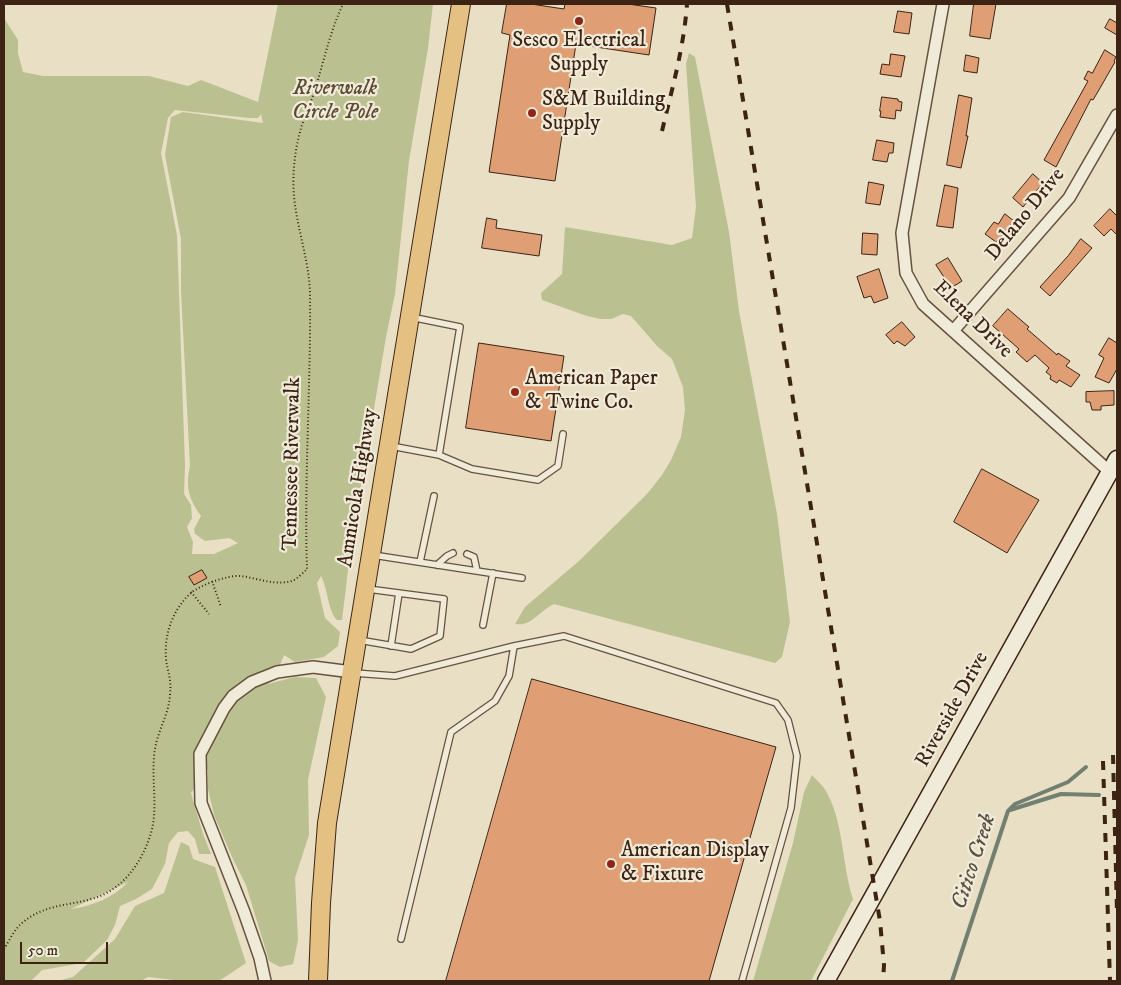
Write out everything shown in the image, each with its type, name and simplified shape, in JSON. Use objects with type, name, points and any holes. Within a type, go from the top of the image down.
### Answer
[{"type":"main road","name":"Amnicola Highway","points":[[318,981],[327,823],[461,4]]},
{"type":"street","name":"Elena Drive","points":[[943,4],[902,234],[906,273],[922,304],[1114,466]]},
{"type":"street","name":"Delano Drive","points":[[953,331],[1069,198],[1117,115]]},
{"type":"street","name":"Riverside Drive","points":[[826,981],[1114,466]]},
{"type":"street","points":[[265,981],[260,958],[244,912],[201,803],[200,754],[228,702],[252,682],[277,672],[313,667],[352,672]]},
{"type":"lane","points":[[410,317],[460,327],[439,455]]},
{"type":"lane","points":[[388,446],[439,455],[472,469],[538,480],[558,466],[563,434]]},
{"type":"lane","points":[[420,562],[434,496]]},
{"type":"lane","points":[[437,565],[447,556],[454,553]]},
{"type":"lane","points":[[370,554],[522,578]]},
{"type":"lane","points":[[467,554],[474,557],[477,571]]},
{"type":"lane","points":[[483,625],[493,573]]},
{"type":"lane","points":[[357,640],[410,649],[440,636],[444,599],[365,588]]},
{"type":"lane","points":[[391,646],[400,593]]},
{"type":"lane","points":[[352,672],[395,676],[514,646],[564,636],[776,702],[788,720],[797,756],[791,808],[742,981]]},
{"type":"lane","points":[[402,939],[451,732],[495,701],[509,676],[514,646]]},
{"type":"path","name":"Tennessee Riverwalk","points":[[4,949],[20,924],[40,912],[62,904],[94,898],[109,892],[132,871],[146,849],[154,824],[153,767],[155,748],[170,705],[171,683],[166,659],[168,632],[173,615],[191,592],[212,582],[238,576],[268,583],[294,581],[307,570],[305,514],[309,432],[310,291],[307,264],[294,197],[293,176],[301,127],[315,89],[330,35],[343,4]]},
{"type":"path","points":[[212,582],[220,607]]},
{"type":"path","points":[[191,592],[208,614]]},
{"type":"green space","name":"Riverwalk Circle Pole","points":[[278,4],[433,4],[428,48],[409,161],[395,294],[361,486],[342,620],[337,620],[332,612],[321,576],[317,583],[325,618],[340,632],[338,646],[324,657],[295,662],[284,655],[277,672],[268,684],[295,677],[316,678],[326,697],[308,780],[309,835],[295,878],[298,940],[293,964],[280,967],[269,961],[246,885],[214,815],[208,789],[208,769],[191,793],[211,854],[199,854],[195,839],[188,831],[178,832],[169,843],[165,864],[152,889],[120,906],[115,925],[107,940],[83,963],[42,970],[31,981],[4,981],[4,18],[18,40],[18,53],[23,72],[43,76],[149,76],[188,86],[201,80],[258,102]],"holes":[[[175,110],[249,118],[258,118],[261,114],[263,123],[183,112],[171,117],[165,155],[181,239],[181,291],[190,466],[188,486],[191,498],[201,516],[194,529],[195,534],[205,541],[229,538],[238,543],[214,554],[192,554],[193,542],[187,527],[192,518],[191,505],[184,494],[185,466],[177,235],[161,153],[168,118]],[[128,882],[116,893],[102,900],[87,906],[71,909]]]},
{"type":"green space","points":[[689,53],[695,57],[729,232],[739,311],[777,514],[790,622],[782,657],[775,663],[554,604],[531,621],[515,624],[525,607],[579,561],[647,494],[671,460],[681,437],[685,410],[683,387],[672,359],[657,346],[631,316],[623,314],[611,319],[601,319],[587,316],[542,300],[541,293],[562,274],[565,227],[672,245],[692,238],[696,207],[686,64]]},
{"type":"green space","points":[[812,775],[824,788],[833,805],[853,899],[811,981],[753,981],[793,843],[804,792]]},
{"type":"green space","points":[[181,842],[189,846],[193,859],[215,867],[246,963],[219,981],[183,981],[148,977],[141,981],[57,981],[73,977],[115,939],[135,906],[164,893]]},
{"type":"building","points":[[507,4],[531,4],[564,9],[565,4],[628,4],[656,8],[649,55],[576,44],[555,181],[489,172],[510,35],[502,33]]},
{"type":"building","points":[[974,4],[996,4],[990,39],[970,36]]},
{"type":"building","points":[[898,11],[912,13],[909,34],[894,32]]},
{"type":"building","points":[[1110,19],[1117,23],[1117,35],[1105,28]]},
{"type":"building","points":[[1105,50],[1116,57],[1115,62],[1093,100],[1091,99],[1056,167],[1044,160],[1088,81],[1084,79],[1088,71],[1092,73]]},
{"type":"building","points":[[891,54],[905,56],[901,77],[880,74],[882,64],[889,65]]},
{"type":"building","points":[[966,55],[979,58],[977,73],[964,71]]},
{"type":"building","points":[[959,95],[972,98],[966,136],[968,136],[961,168],[947,165]]},
{"type":"building","points":[[882,97],[898,99],[898,101],[902,102],[901,111],[896,110],[895,119],[880,117]]},
{"type":"building","points":[[877,140],[894,143],[893,153],[889,153],[887,162],[873,160]]},
{"type":"building","points":[[1033,174],[1043,183],[1023,207],[1013,198]]},
{"type":"building","points":[[869,182],[884,185],[880,205],[866,203]]},
{"type":"building","points":[[945,185],[958,188],[953,228],[937,226]]},
{"type":"building","points":[[1110,209],[1117,216],[1117,235],[1111,229],[1104,236],[1094,226]]},
{"type":"building","points":[[1005,214],[1014,221],[996,242],[985,234],[994,222],[998,224]]},
{"type":"building","points":[[487,218],[497,220],[496,228],[542,235],[539,256],[482,248]]},
{"type":"building","points":[[863,233],[878,234],[877,255],[862,254]]},
{"type":"building","points":[[1081,239],[1092,248],[1050,296],[1040,287]]},
{"type":"building","points":[[948,258],[962,281],[951,288],[936,265]]},
{"type":"building","points":[[879,269],[888,298],[874,303],[871,296],[864,298],[857,277]]},
{"type":"building","points":[[1008,309],[1029,327],[1027,329],[1057,355],[1058,353],[1070,361],[1066,366],[1080,375],[1071,387],[1059,380],[1057,383],[1050,379],[1051,376],[1046,372],[1049,368],[1035,355],[1027,362],[1016,352],[1019,349],[993,326]]},
{"type":"building","points":[[902,322],[915,337],[905,346],[897,341],[894,344],[886,335]]},
{"type":"building","points":[[1109,338],[1117,343],[1117,369],[1109,383],[1095,377],[1104,358],[1099,355]]},
{"type":"building","name":"American Paper & Twine Co.","points":[[479,343],[564,356],[551,441],[466,428]]},
{"type":"building","points":[[1114,391],[1114,405],[1101,406],[1101,410],[1092,410],[1090,402],[1086,402],[1086,392]]},
{"type":"building","points":[[982,469],[1039,500],[1007,553],[954,522]]},
{"type":"building","points":[[202,570],[207,578],[194,585],[189,577]]},
{"type":"building","name":"American Display & Fixture","points":[[532,679],[776,747],[709,981],[446,981]]},
{"type":"waterway","name":"Citico Creek","points":[[952,981],[1008,811],[1015,804],[1068,782],[1086,767]]},
{"type":"waterway","points":[[1010,810],[1061,794],[1099,795]]},
{"type":"railway","points":[[662,131],[674,84],[687,4]]},
{"type":"railway","points":[[727,4],[880,921],[884,965],[883,981]]},
{"type":"railway","points":[[1113,755],[1117,912]]},
{"type":"railway","points":[[1103,761],[1110,981]]},
{"type":"place","name":"Sesco Electrical Supply","points":[[579,21]]},
{"type":"place","name":"S&M Building Supply","points":[[532,113]]},
{"type":"place","name":"American Paper & Twine Co.","points":[[515,392]]},
{"type":"place","name":"American Display & Fixture","points":[[611,864]]}]
